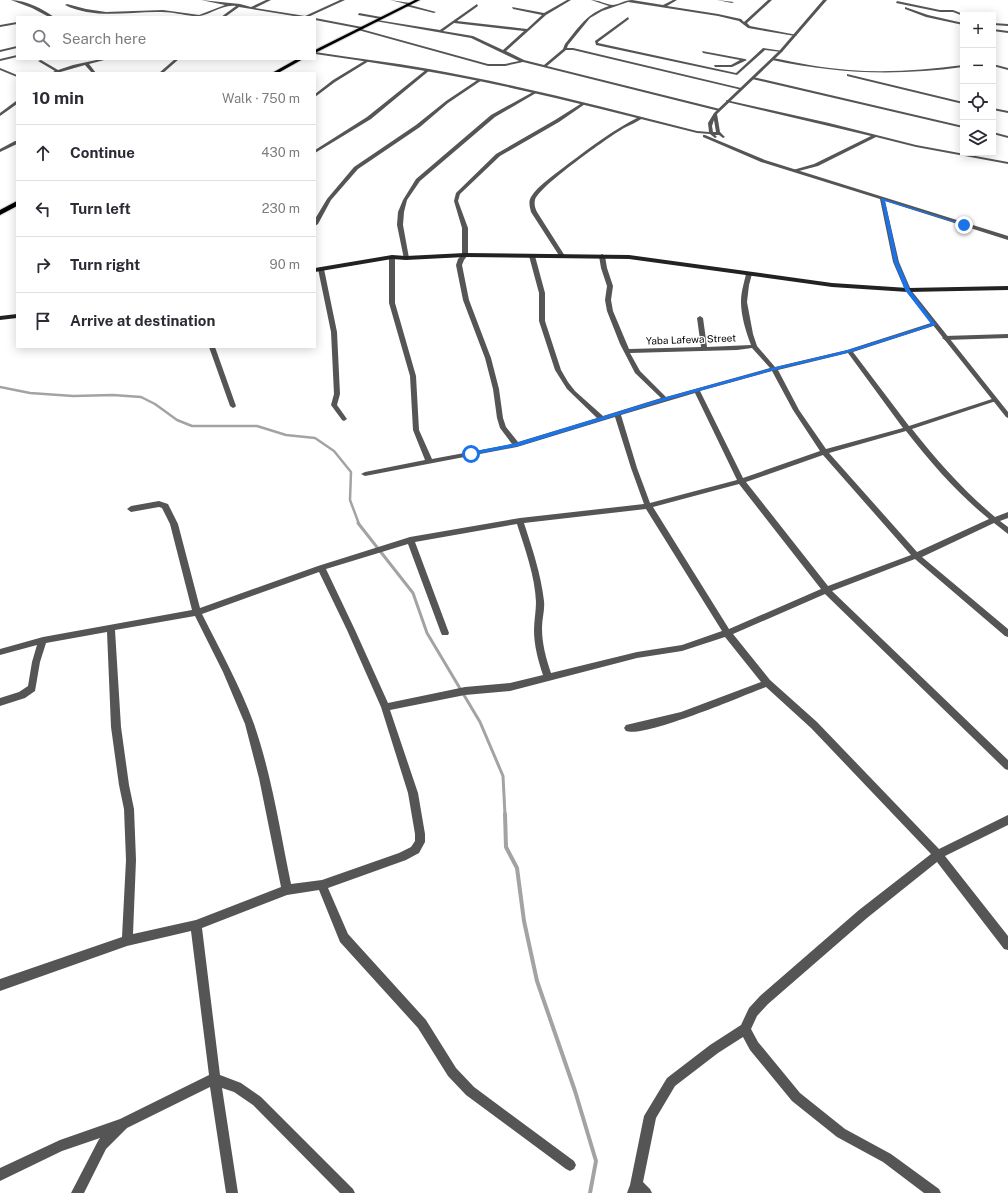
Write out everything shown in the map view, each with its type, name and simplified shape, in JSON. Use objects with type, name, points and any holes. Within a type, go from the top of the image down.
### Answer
[{"type":"main road","points":[[316,52],[418,0]]},
{"type":"main road","points":[[276,72],[299,60]]},
{"type":"main road","points":[[0,213],[16,204]]},
{"type":"main road","points":[[318,270],[392,257],[406,258],[464,255],[602,256],[629,257],[832,285],[908,290],[1008,288]]},
{"type":"main road","points":[[0,318],[16,316]]},
{"type":"street","points":[[13,0],[20,1],[50,16]]},
{"type":"street","points":[[203,0],[231,3],[299,16]]},
{"type":"street","points":[[254,7],[269,0]]},
{"type":"street","points":[[307,16],[343,0]]},
{"type":"street","points":[[392,0],[434,12]]},
{"type":"street","points":[[503,52],[545,14],[569,0]]},
{"type":"street","points":[[593,0],[613,6]]},
{"type":"street","points":[[545,66],[565,49],[566,45],[584,21],[594,14],[629,0],[718,14],[740,20],[749,27],[795,35]]},
{"type":"street","points":[[664,6],[675,0]]},
{"type":"street","points":[[719,0],[732,2]]},
{"type":"street","points":[[745,23],[770,0]]},
{"type":"street","points":[[695,131],[703,128],[710,122],[727,101],[781,51],[825,0]]},
{"type":"street","points":[[897,2],[940,11],[953,11],[960,14]]},
{"type":"street","points":[[67,5],[106,13],[163,11],[199,16],[231,3]]},
{"type":"street","points":[[441,31],[477,4]]},
{"type":"street","points":[[224,16],[240,5]]},
{"type":"street","points":[[903,7],[934,18],[960,23]]},
{"type":"street","points":[[513,8],[545,14]]},
{"type":"street","points":[[359,14],[379,20],[472,37],[523,61],[719,110]]},
{"type":"street","points":[[934,18],[940,16]]},
{"type":"street","points":[[628,18],[596,42],[597,44],[732,73],[739,73],[766,48],[781,51]]},
{"type":"street","points":[[316,19],[361,29],[488,65],[504,65],[523,61]]},
{"type":"street","points":[[452,22],[528,30]]},
{"type":"street","points":[[0,26],[16,23]]},
{"type":"street","points":[[996,24],[1007,25]]},
{"type":"street","points":[[996,30],[1008,32]]},
{"type":"street","points":[[0,51],[16,47]]},
{"type":"street","points":[[565,49],[573,49],[741,89]]},
{"type":"street","points":[[316,52],[480,80],[670,126],[695,131],[719,133]]},
{"type":"street","points":[[703,52],[751,61]]},
{"type":"street","points":[[0,60],[16,56]]},
{"type":"street","points":[[681,59],[722,67],[732,66],[743,60]]},
{"type":"street","points":[[773,59],[828,69],[960,102]]},
{"type":"street","points":[[40,62],[55,72],[101,60]]},
{"type":"street","points":[[162,72],[176,60]]},
{"type":"street","points":[[316,95],[334,81],[368,61]]},
{"type":"street","points":[[86,63],[92,68],[94,72]]},
{"type":"street","points":[[828,69],[865,72],[960,66]]},
{"type":"street","points":[[996,66],[1008,69]]},
{"type":"street","points":[[0,69],[16,76]]},
{"type":"street","points":[[316,151],[369,118],[428,70]]},
{"type":"street","points":[[865,72],[866,79]]},
{"type":"street","points":[[0,76],[9,73]]},
{"type":"street","points":[[753,78],[960,126]]},
{"type":"street","points":[[316,222],[329,199],[356,168],[418,126],[447,102],[480,80]]},
{"type":"street","points":[[406,258],[400,225],[401,212],[405,200],[415,184],[493,116],[534,93]]},
{"type":"street","points":[[727,101],[916,146],[1008,163]]},
{"type":"street","points":[[0,115],[16,103]]},
{"type":"street","points":[[517,445],[503,428],[496,389],[488,358],[466,300],[459,265],[464,255],[466,241],[456,200],[458,194],[486,165],[498,155],[557,121],[583,104]]},
{"type":"street","points":[[996,110],[1008,112]]},
{"type":"street","points":[[715,114],[719,133],[737,148]]},
{"type":"street","points":[[562,256],[534,212],[532,204],[533,198],[560,172],[623,127],[641,118]]},
{"type":"street","points":[[710,122],[711,133],[726,144]]},
{"type":"street","points":[[695,131],[737,148],[763,161],[1008,238]]},
{"type":"street","points":[[996,135],[1008,137]]},
{"type":"street","points":[[795,171],[816,165],[875,136]]},
{"type":"street","points":[[0,151],[16,143]]},
{"type":"street","points":[[882,199],[896,262],[908,290],[1008,416]]},
{"type":"street","points":[[532,256],[542,292],[542,321],[564,382],[601,418]]},
{"type":"street","points":[[602,256],[610,286],[608,300],[610,311],[623,344],[636,372],[665,399]]},
{"type":"street","points":[[392,257],[392,303],[413,376],[416,430],[429,461]]},
{"type":"street","points":[[318,270],[334,332],[337,394],[334,405],[344,419]]},
{"type":"street","points":[[749,274],[744,302],[750,334],[754,346],[774,369],[796,410],[824,452],[916,556],[1008,634]]},
{"type":"street","points":[[700,318],[704,349]]},
{"type":"street","points":[[365,474],[517,445],[665,399],[774,369],[849,351],[934,324]]},
{"type":"street","points":[[945,338],[1008,336]]},
{"type":"street","name":"Yaba Lafewa Street","points":[[627,351],[754,346]]},
{"type":"street","points":[[212,348],[233,406]]},
{"type":"street","points":[[849,351],[906,429],[951,479],[994,520],[1008,531]]},
{"type":"street","points":[[697,391],[741,481],[826,590],[1008,766]]},
{"type":"street","points":[[0,652],[43,640],[197,612],[321,568],[410,540],[520,521],[648,506],[741,481],[824,452],[906,429],[994,400]]},
{"type":"street","points":[[617,414],[648,506],[727,633],[767,683],[814,725],[938,855],[1008,945]]},
{"type":"street","points":[[131,509],[159,504],[165,506],[174,524],[197,612],[227,672],[249,724],[264,778],[287,890]]},
{"type":"street","points":[[385,707],[465,691],[510,687],[637,655],[682,648],[727,633],[826,590],[916,556],[1008,515]]},
{"type":"street","points":[[520,521],[534,568],[537,584],[540,603],[538,630],[540,655],[548,678]]},
{"type":"street","points":[[410,540],[445,633]]},
{"type":"street","points":[[0,985],[127,941],[196,925],[287,890],[322,885],[402,858],[415,850],[420,842],[420,834],[413,793],[385,707],[351,630],[321,568]]},
{"type":"street","points":[[111,627],[116,727],[129,809],[130,860],[127,941]]},
{"type":"street","points":[[0,702],[22,695],[32,688],[36,662],[43,640]]},
{"type":"street","points":[[629,728],[642,726],[693,712],[767,683]]},
{"type":"street","points":[[646,1193],[634,1189],[650,1116],[671,1082],[714,1049],[745,1028],[753,1012],[764,1000],[863,914],[938,855],[1008,820]]},
{"type":"street","points":[[322,885],[344,938],[422,1024],[452,1072],[470,1091],[570,1164]]},
{"type":"street","points":[[196,925],[214,1078],[232,1193]]},
{"type":"street","points":[[745,1028],[754,1046],[796,1097],[841,1133],[887,1158],[935,1193]]},
{"type":"street","points":[[0,1175],[60,1146],[123,1124],[214,1078],[237,1087],[257,1101],[349,1193]]},
{"type":"street","points":[[76,1193],[102,1145],[123,1124]]},
{"type":"waterway","points":[[0,387],[30,393],[73,396],[113,395],[141,397],[155,404],[177,420],[192,426],[257,426],[286,435],[315,438],[334,451],[351,472],[350,500],[359,524]]},
{"type":"waterway","points":[[358,523],[413,593],[427,633],[480,722],[503,776],[505,815]]},
{"type":"waterway","points":[[505,814],[506,847],[517,868],[524,921],[537,981],[575,1091],[596,1161],[590,1193]]},
{"type":"route","points":[[471,454],[517,445],[665,399],[774,369],[849,351],[934,324],[908,290],[896,262],[882,199],[964,225]]}]
